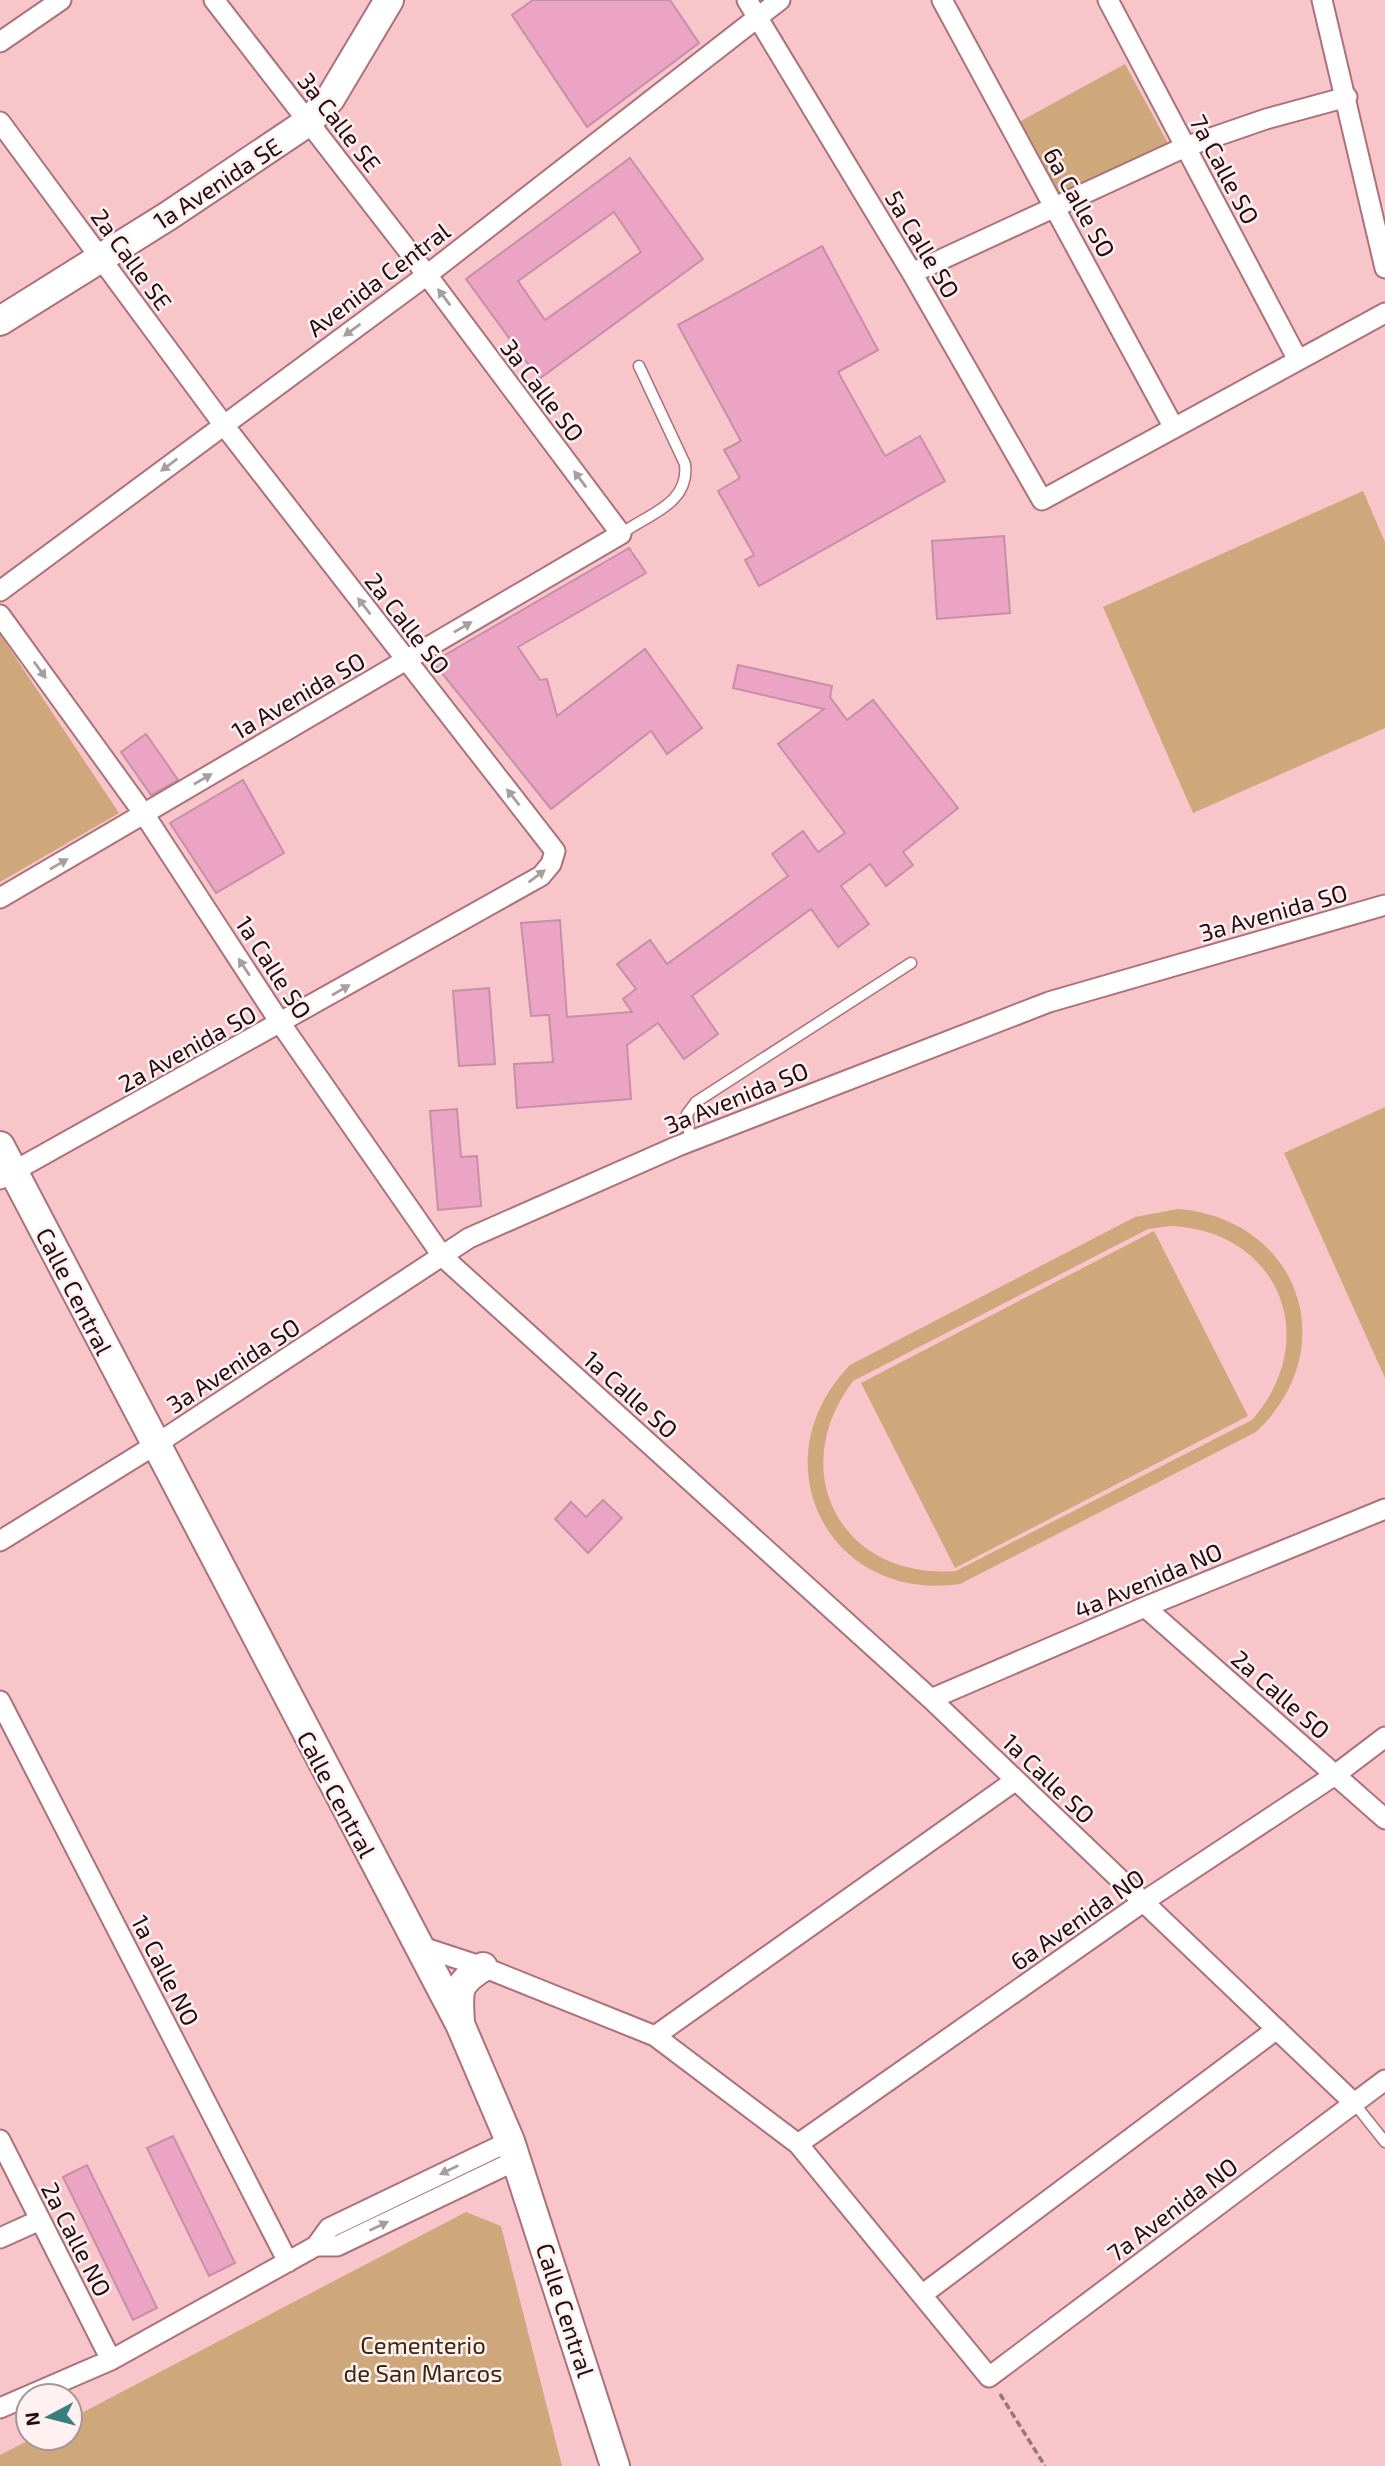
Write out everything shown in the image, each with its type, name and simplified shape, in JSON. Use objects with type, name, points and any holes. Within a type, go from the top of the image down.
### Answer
[{"type":"main road","name":"1a Avenida SE","points":[[0,321],[227,179],[309,122],[330,99],[390,0]]},
{"type":"main road","name":"Calle Central","points":[[0,1146],[7,1175],[155,1445],[416,1945],[460,2024],[514,2150],[615,2466]]},
{"type":"main road","points":[[460,2024],[459,1995],[464,1978],[483,1967]]},
{"type":"street","points":[[0,42],[61,0]]},
{"type":"street","name":"3a Calle SE","points":[[214,0],[427,275]]},
{"type":"street","name":"Avenida Central","points":[[0,592],[427,275],[752,8],[780,0]]},
{"type":"street","name":"6a Calle SO","points":[[942,0],[1174,428]]},
{"type":"street","name":"7a Calle SO","points":[[1108,0],[1298,360]]},
{"type":"street","points":[[1322,0],[1385,268]]},
{"type":"street","name":"5a Calle SO","points":[[752,8],[912,273],[1042,500],[1174,428]]},
{"type":"street","points":[[912,273],[1185,148],[1266,119],[1346,97]]},
{"type":"street","name":"2a Calle SE","points":[[0,122],[223,424]]},
{"type":"street","name":"3a Calle SO","points":[[427,275],[621,534]]},
{"type":"street","points":[[1174,428],[1385,313]]},
{"type":"street","name":"2a Calle SO","points":[[223,424],[555,851]]},
{"type":"street","name":"1a Avenida SO","points":[[0,898],[621,534]]},
{"type":"street","name":"1a Calle SO","points":[[0,615],[144,814],[282,1024],[443,1257],[932,1699],[1354,2103]]},
{"type":"street","name":"2a Avenida SO","points":[[7,1175],[282,1024],[541,876],[551,864],[555,851]]},
{"type":"street","name":"3a Avenida SO","points":[[0,1541],[155,1445],[469,1238],[690,1141],[1049,1002],[1385,905]]},
{"type":"street","name":"4a Avenida NO","points":[[932,1699],[1145,1607],[1384,1512]]},
{"type":"street","name":"2a Calle SO","points":[[1145,1607],[1385,1819]]},
{"type":"street","name":"1a Calle NO","points":[[0,1701],[288,2262]]},
{"type":"street","name":"6a Avenida NO","points":[[798,2144],[1143,1902],[1335,1775],[1385,1737]]},
{"type":"street","points":[[655,2036],[1016,1780]]},
{"type":"street","points":[[416,1945],[483,1967],[655,2036],[798,2144],[989,2377]]},
{"type":"street","points":[[923,2294],[1277,2029]]},
{"type":"street","name":"7a Avenida NO","points":[[989,2377],[1385,2080]]},
{"type":"street","name":"2a Calle NO","points":[[0,2140],[111,2360]]},
{"type":"street","points":[[0,2408],[111,2360],[316,2246],[329,2228],[514,2150]]},
{"type":"street","points":[[0,2238],[40,2220]]},
{"type":"lane","points":[[621,534],[679,496],[687,477],[685,464],[639,366]]},
{"type":"lane","points":[[690,1141],[687,1114],[696,1102],[911,963]]},
{"type":"lane","points":[[1354,2103],[1385,2142]]},
{"type":"path","points":[[989,2377],[1045,2466]]},
{"type":"green space","points":[[1125,64],[1170,147],[1061,201],[1019,122]]},
{"type":"green space","points":[[1363,491],[1385,542],[1385,728],[1193,813],[1103,607]]},
{"type":"green space","points":[[0,634],[119,813],[0,882]]},
{"type":"green space","points":[[1385,1107],[1385,1378],[1284,1153]]},
{"type":"green space","points":[[1178,1209],[1220,1218],[1254,1236],[1279,1262],[1296,1293],[1302,1327],[1298,1363],[1283,1399],[1256,1432],[960,1584],[914,1584],[874,1571],[843,1548],[821,1518],[809,1481],[809,1442],[823,1403],[850,1365],[1135,1217]],"holes":[[[1171,1226],[1208,1232],[1239,1247],[1263,1268],[1279,1294],[1286,1324],[1284,1356],[1273,1389],[1252,1420],[956,1571],[916,1569],[882,1558],[855,1539],[836,1514],[825,1483],[824,1450],[833,1416],[853,1381],[1148,1229]]]},
{"type":"green space","points":[[1154,1231],[1248,1416],[955,1568],[861,1383]]},
{"type":"green space","name":"Cementerio de San Marcos","points":[[466,2212],[501,2226],[562,2466],[0,2466],[0,2455],[14,2448],[14,2452],[84,2452],[84,2412]]},
{"type":"building","points":[[533,0],[670,0],[699,43],[587,127],[512,15]]},
{"type":"building","points":[[630,158],[703,259],[539,379],[466,279]],"holes":[[[614,212],[641,252],[545,320],[518,281]]]},
{"type":"building","points":[[822,246],[878,350],[838,372],[885,456],[920,436],[945,481],[759,586],[745,560],[754,555],[718,491],[740,478],[724,450],[741,441],[678,325]]},
{"type":"building","points":[[1004,536],[1010,613],[937,619],[932,541]]},
{"type":"building","points":[[629,548],[646,573],[518,647],[540,680],[547,679],[557,716],[645,649],[702,728],[667,754],[651,731],[551,809],[433,662]]},
{"type":"building","points":[[738,665],[832,686],[830,697],[847,720],[873,700],[958,808],[903,852],[913,865],[886,886],[870,864],[841,886],[869,924],[838,947],[811,909],[692,996],[718,1034],[684,1059],[658,1023],[627,1045],[631,1099],[517,1108],[514,1064],[553,1062],[549,1015],[531,1016],[521,923],[560,920],[567,1017],[632,1012],[623,999],[636,989],[617,964],[650,940],[667,964],[788,876],[772,854],[803,831],[818,852],[845,833],[778,744],[824,709],[733,688]]},
{"type":"building","points":[[146,734],[178,780],[151,795],[121,752]]},
{"type":"building","points":[[243,780],[284,853],[216,893],[170,823]]},
{"type":"building","points":[[489,988],[495,1064],[459,1066],[453,991]]},
{"type":"building","points":[[457,1109],[461,1157],[477,1156],[481,1206],[438,1210],[430,1111]]},
{"type":"building","points":[[603,1500],[622,1518],[588,1553],[555,1519],[571,1502],[586,1517]]},
{"type":"building","points":[[173,2136],[235,2263],[209,2276],[147,2148]]},
{"type":"building","points":[[87,2165],[157,2308],[133,2320],[63,2177]]}]
